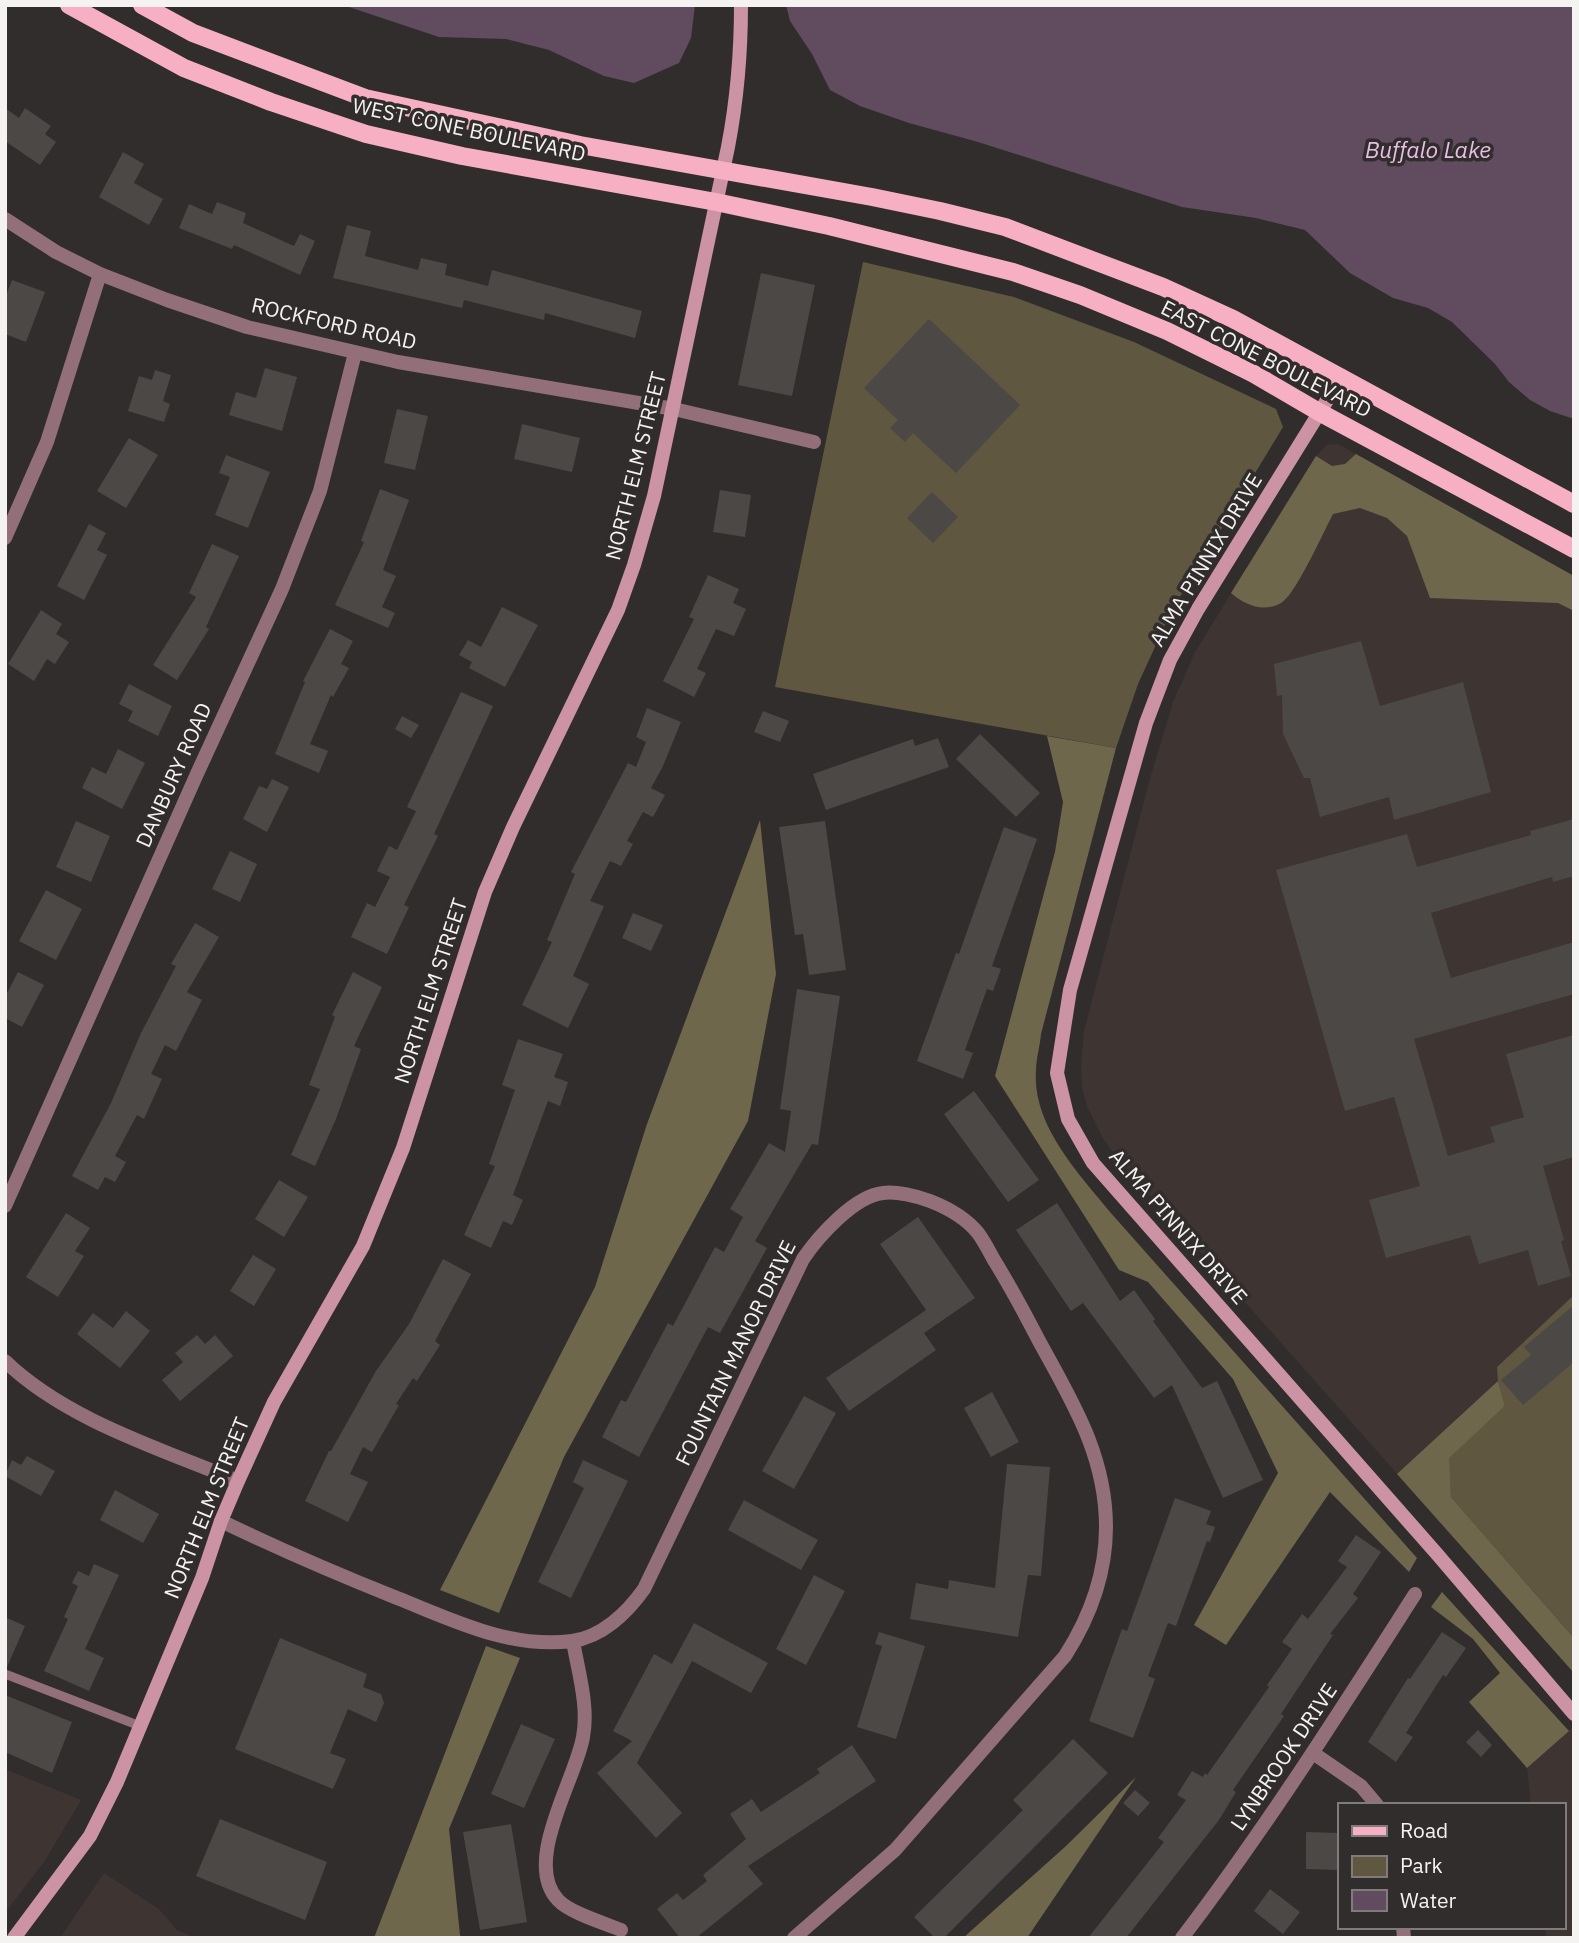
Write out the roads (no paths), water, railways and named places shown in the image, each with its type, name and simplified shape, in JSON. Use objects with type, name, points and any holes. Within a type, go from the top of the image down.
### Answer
[{"type":"main road","name":"WEST CONE BOULEVARD","points":[[69,5],[184,68],[271,102],[366,134],[462,156],[716,202]]},
{"type":"main road","name":"WEST CONE BOULEVARD","points":[[142,5],[193,33],[365,98],[580,145],[723,170]]},
{"type":"main road","name":"NORTH ELM STREET","points":[[14,1938],[90,1836],[117,1782],[202,1577],[237,1481],[274,1402],[363,1247],[403,1148],[485,892],[513,827],[618,610],[654,496],[723,170],[737,97],[741,5]]},
{"type":"main road","name":"EAST CONE BOULEVARD","points":[[723,170],[926,208],[1005,227],[1163,287],[1233,319],[1342,376],[1574,504]]},
{"type":"main road","name":"EAST CONE BOULEVARD","points":[[716,202],[925,248],[1013,272],[1080,295],[1167,331],[1254,374],[1574,549]]},
{"type":"main road","name":"ALMA PINNIX DRIVE","points":[[1342,376],[1198,609],[1170,660],[1146,723],[1070,990],[1057,1073],[1068,1119],[1093,1163],[1574,1714]]},
{"type":"street","name":"ROCKFORD ROAD","points":[[5,219],[56,253],[100,274],[247,327],[355,353],[674,409],[814,442]]},
{"type":"street","points":[[5,538],[47,442],[100,274]]},
{"type":"street","name":"DANBURY ROAD","points":[[5,1206],[195,776],[282,589],[320,491],[355,353]]},
{"type":"street","name":"FOUNTAIN MANOR DRIVE","points":[[221,1521],[294,1557],[485,1633],[525,1642],[573,1641],[616,1620],[644,1589],[803,1259],[825,1231],[850,1209],[882,1193],[921,1198],[952,1209],[978,1232],[1013,1291],[1090,1438],[1100,1476],[1106,1524],[1105,1554],[1098,1586],[1077,1637],[1065,1656],[895,1850],[794,1938]]},
{"type":"street","points":[[5,1362],[52,1398],[109,1427],[237,1481]]},
{"type":"street","name":"LYNBROOK DRIVE","points":[[1182,1938],[1229,1877],[1313,1753],[1415,1594]]},
{"type":"street","points":[[573,1641],[584,1711],[583,1735],[556,1813],[545,1868],[558,1900],[571,1909],[621,1930]]},
{"type":"street","points":[[1313,1753],[1361,1786],[1375,1803]]},
{"type":"lane","points":[[5,1674],[140,1726]]},
{"type":"water","points":[[343,5],[695,5],[691,38],[679,63],[634,83],[604,76],[549,50],[506,39],[439,37]]},
{"type":"water","name":"Buffalo Lake","points":[[786,5],[1574,5],[1574,419],[1550,411],[1530,400],[1509,382],[1495,364],[1452,322],[1428,308],[1393,298],[1350,273],[1305,230],[1256,218],[1182,207],[860,106],[830,90],[812,54],[790,21]]}]
